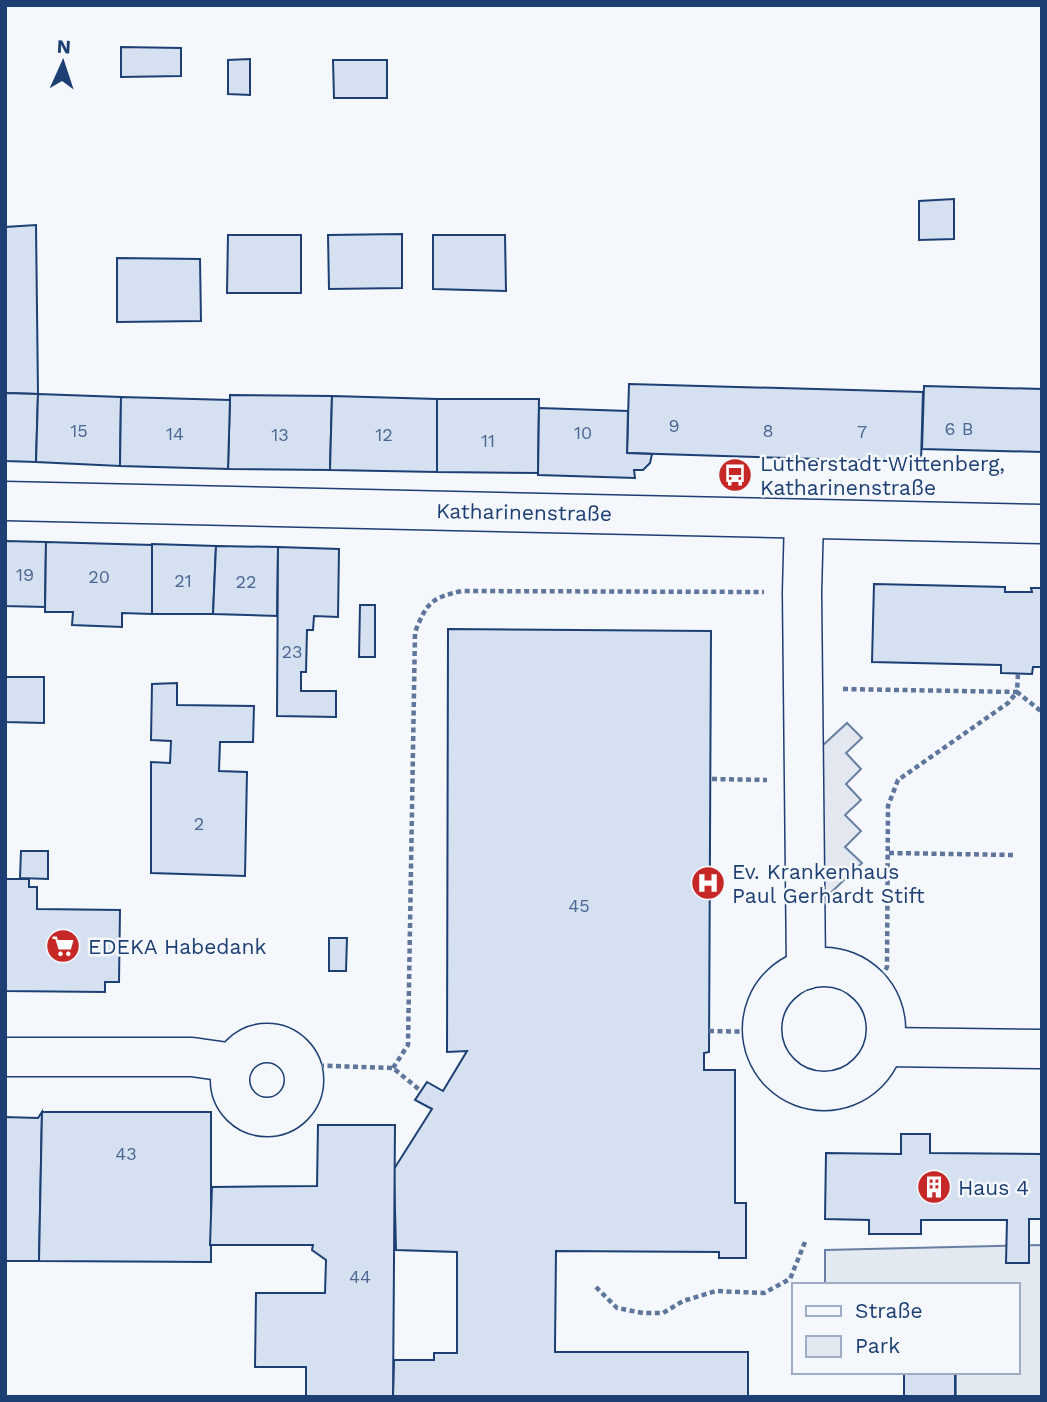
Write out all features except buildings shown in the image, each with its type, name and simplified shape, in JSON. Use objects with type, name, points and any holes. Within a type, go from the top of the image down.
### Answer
[{"type":"street","name":"Katharinenstraße","points":[[5,501],[1042,524]]},
{"type":"street","points":[[804,519],[802,592],[806,970]]},
{"type":"street","points":[[827,967],[847,971],[864,982],[874,993],[882,1012],[886,1031],[884,1047],[876,1064],[863,1078],[838,1089],[810,1091],[792,1083],[776,1069],[765,1052],[761,1032],[764,1012],[773,993],[788,979],[806,970],[827,967]]},
{"type":"street","points":[[274,1043],[295,1055],[302,1065],[303,1091],[288,1111],[264,1118],[251,1115],[233,1097],[229,1085],[230,1072],[242,1051],[252,1046],[274,1043]]},
{"type":"street","points":[[884,1047],[1042,1048]]},
{"type":"street","points":[[5,1057],[192,1057],[234,1063]]},
{"type":"path","points":[[393,1068],[408,1045],[415,632],[425,607],[439,596],[462,591],[802,592]]},
{"type":"path","points":[[874,993],[887,967],[888,806],[898,780],[1008,702],[1017,692],[1018,673]]},
{"type":"path","points":[[804,688],[1017,692],[1041,711]]},
{"type":"path","points":[[712,779],[804,780]]},
{"type":"path","points":[[889,853],[1014,855]]},
{"type":"path","points":[[709,1031],[761,1032]]},
{"type":"path","points":[[302,1065],[393,1068],[421,1091]]},
{"type":"path","points":[[596,1287],[617,1308],[643,1313],[663,1313],[683,1301],[716,1291],[764,1293],[790,1279],[805,1242]]},
{"type":"green space","points":[[1042,1245],[1042,1397],[956,1397],[956,1374],[1019,1374],[1019,1283],[825,1283],[825,1250]]},
{"type":"shaded area","points":[[847,723],[862,738],[846,753],[861,769],[846,784],[861,800],[845,815],[861,831],[845,847],[862,863],[819,904],[821,747]]},
{"type":"place","name":"Lutherstadt Wittenberg, Katharinenstraße","points":[[735,475]]},
{"type":"place","name":"Ev. Krankenhaus Paul Gerhardt Stift","points":[[708,883]]},
{"type":"place","name":"EDEKA Habedank","points":[[63,946]]},
{"type":"place","name":"Haus 4","points":[[934,1187]]}]
